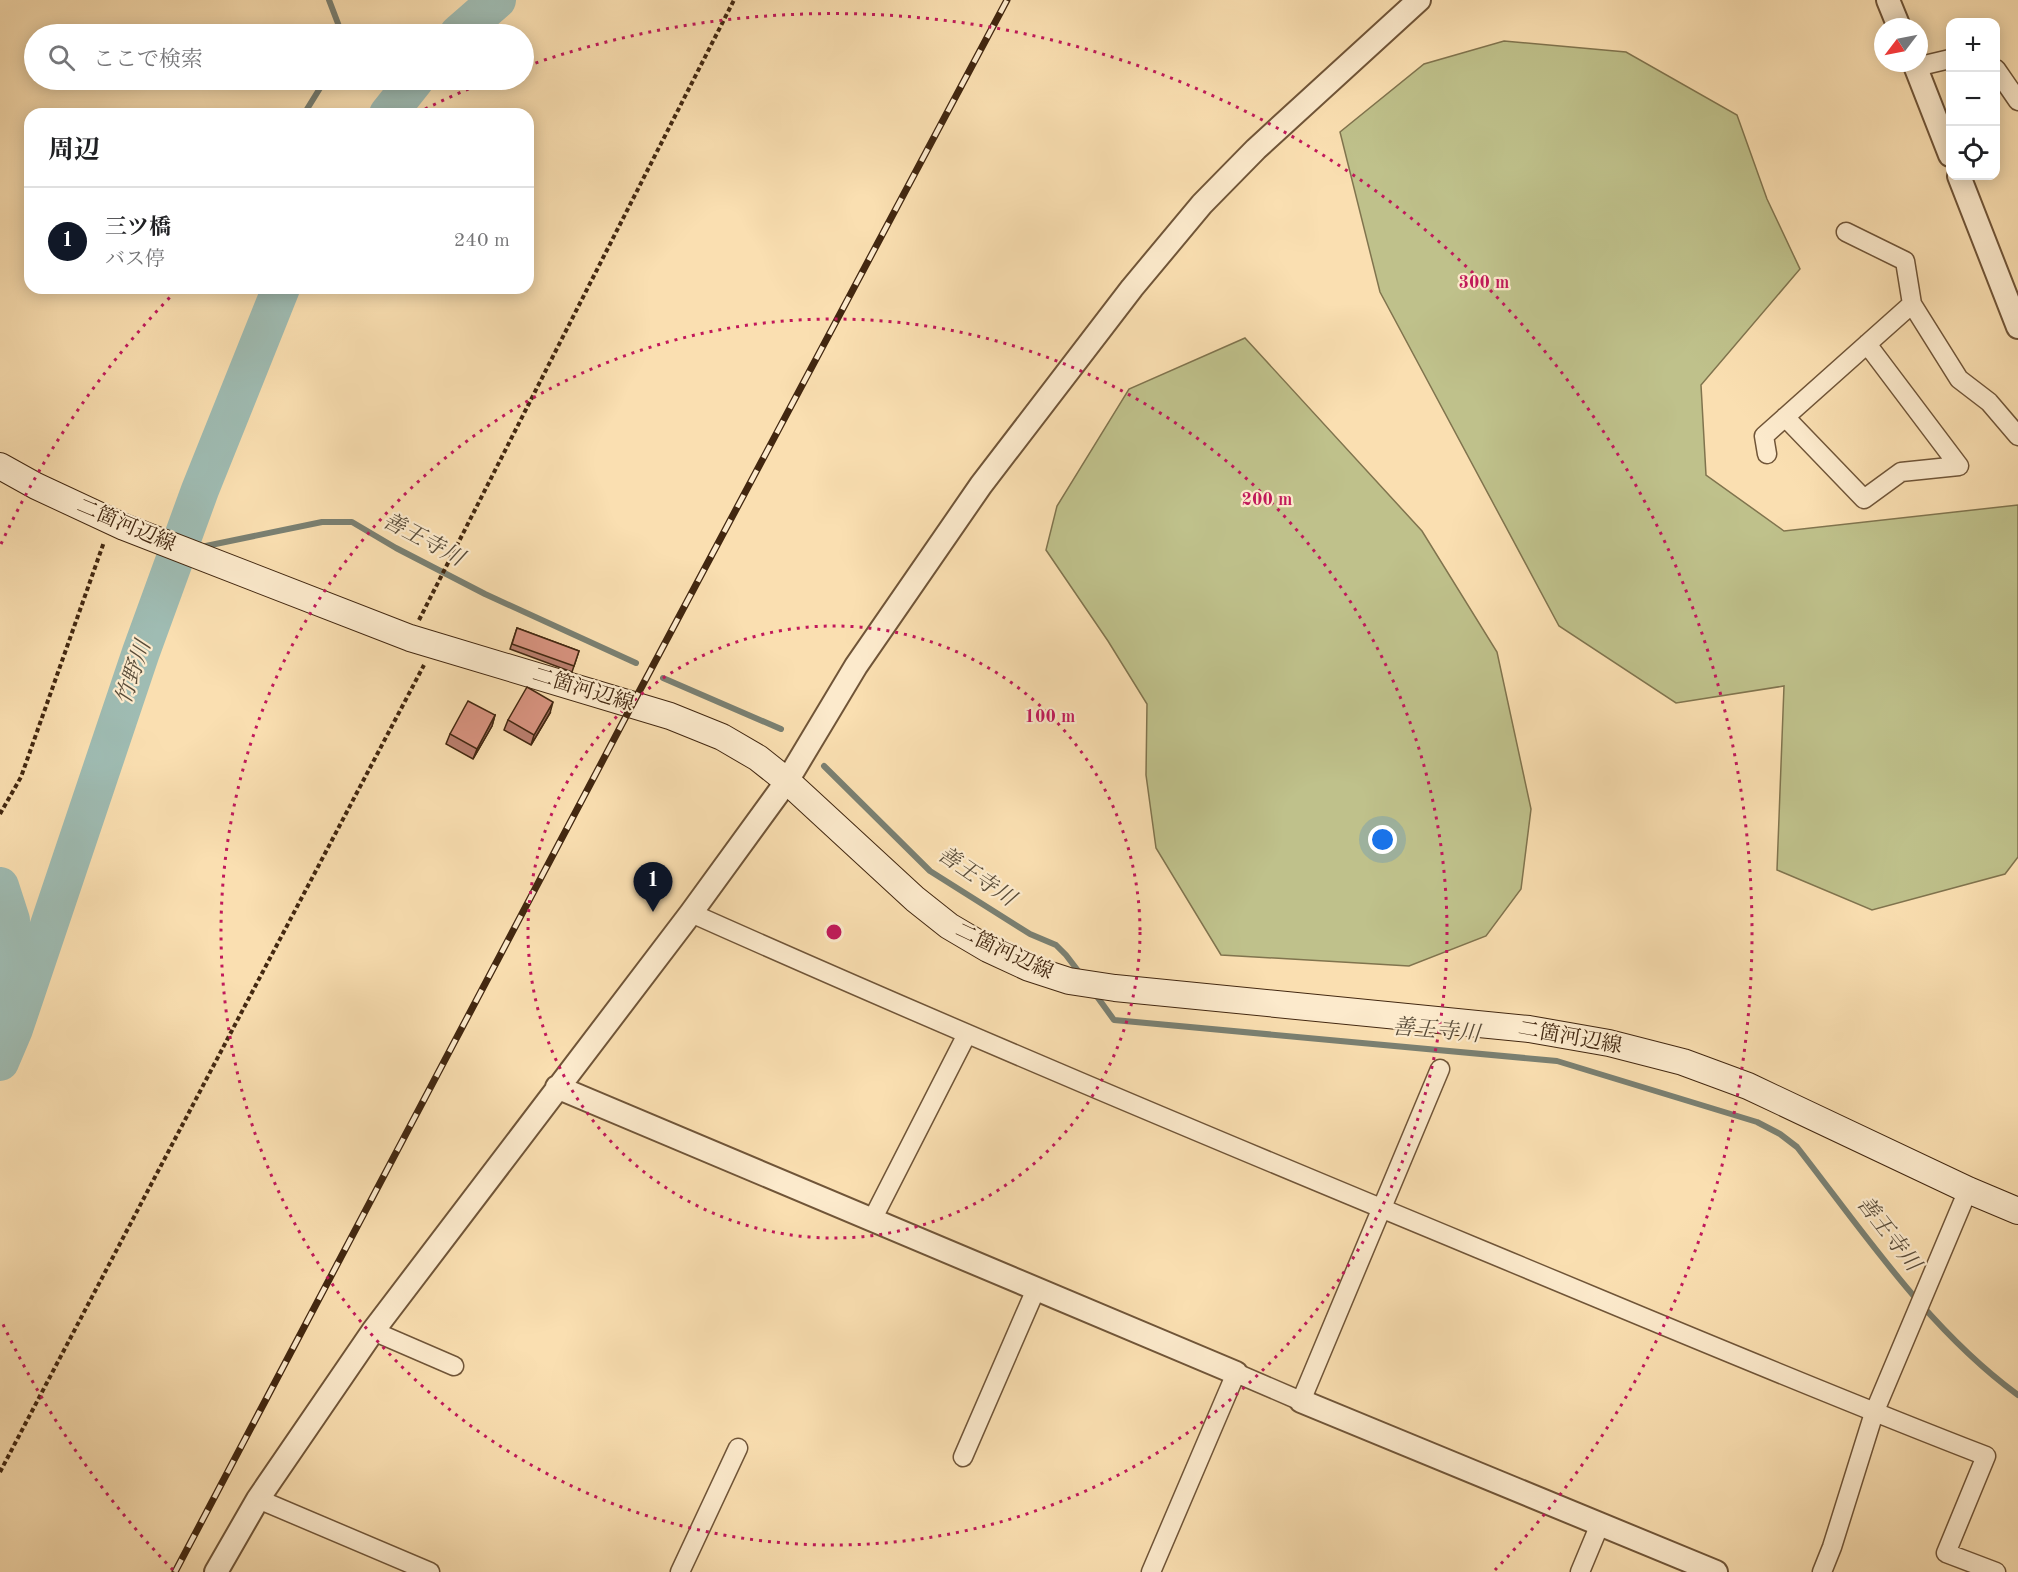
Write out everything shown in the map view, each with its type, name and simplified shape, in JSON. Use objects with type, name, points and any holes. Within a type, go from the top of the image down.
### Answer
[{"type":"main road","name":"二箇河辺線","points":[[0,466],[36,486],[118,524],[422,642],[670,716],[722,737],[758,758],[787,781],[915,899],[949,927],[1029,968],[1069,981],[1115,988],[1529,1029],[1609,1043],[1683,1062],[1748,1086],[1968,1190],[2018,1211]]},
{"type":"street","points":[[216,1572],[258,1499],[373,1330],[691,913],[787,781],[856,666],[981,485],[1132,288],[1202,204],[1257,149],[1419,0]]},
{"type":"street","points":[[1888,0],[1895,18]]},
{"type":"street","points":[[1928,63],[1946,60]]},
{"type":"street","points":[[1918,72],[1946,145]]},
{"type":"street","points":[[1997,72],[2018,101]]},
{"type":"street","points":[[1961,180],[2018,327]]},
{"type":"street","points":[[1846,232],[1905,261],[1912,303],[1959,379],[1989,402],[2018,436]]},
{"type":"street","points":[[1767,454],[1764,436],[1912,303]]},
{"type":"street","points":[[1785,417],[1864,499],[1901,472],[1959,466],[1867,344]]},
{"type":"street","points":[[691,913],[967,1034],[1383,1209],[1874,1413],[1986,1456],[1946,1552],[1996,1572]]},
{"type":"street","points":[[873,1220],[967,1034]]},
{"type":"street","points":[[1301,1401],[1440,1069]]},
{"type":"street","points":[[557,1087],[1301,1401],[1716,1572]]},
{"type":"street","points":[[1822,1572],[1874,1413],[1968,1190]]},
{"type":"street","points":[[963,1457],[1036,1289]]},
{"type":"street","points":[[373,1330],[454,1366]]},
{"type":"street","points":[[1151,1572],[1236,1373]]},
{"type":"street","points":[[680,1572],[738,1448]]},
{"type":"street","points":[[258,1499],[430,1572]]},
{"type":"street","points":[[1580,1572],[1600,1524]]},
{"type":"path","points":[[0,1472],[422,642],[734,0]]},
{"type":"path","points":[[0,814],[21,777],[89,581],[118,524]]},
{"type":"green space","points":[[1504,41],[1626,52],[1737,115],[1767,199],[1800,269],[1701,385],[1706,475],[1784,531],[2018,505],[2018,857],[2005,874],[1872,910],[1777,870],[1784,686],[1676,703],[1559,626],[1380,292],[1340,132],[1424,64]]},
{"type":"green space","points":[[1245,338],[1422,531],[1497,652],[1531,809],[1521,889],[1486,936],[1409,966],[1221,955],[1156,848],[1146,775],[1147,704],[1108,641],[1046,550],[1057,506],[1129,389]]},
{"type":"building","points":[[517,628],[579,651],[574,666],[512,644]]},
{"type":"building","points":[[527,687],[553,702],[534,735],[508,720]]},
{"type":"building","points":[[468,701],[495,715],[477,749],[450,734]]},
{"type":"waterway","points":[[329,0],[338,24]]},
{"type":"waterway","name":"竹野川","points":[[469,24],[497,0]]},
{"type":"waterway","points":[[308,108],[319,90]]},
{"type":"waterway","name":"竹野川","points":[[393,108],[407,90]]},
{"type":"waterway","name":"竹野川","points":[[0,1062],[14,1029],[141,652],[200,490],[279,294]]},
{"type":"waterway","name":"善王寺川","points":[[201,547],[322,522],[352,522],[396,548],[485,594],[636,663]]},
{"type":"waterway","name":"善王寺川","points":[[663,678],[781,729]]},
{"type":"waterway","name":"善王寺川","points":[[824,766],[930,871],[1030,934],[1056,945],[1082,976]]},
{"type":"waterway","points":[[0,886],[11,920],[3,974],[13,1028]]},
{"type":"waterway","name":"善王寺川","points":[[1093,991],[1114,1020],[1557,1061],[1757,1122],[1780,1134],[1797,1147],[1873,1247],[1927,1311],[1955,1341],[2018,1395]]},
{"type":"railway","points":[[175,1572],[1007,0]]},
{"type":"place","name":"三ツ橋","points":[[653,912]]}]
